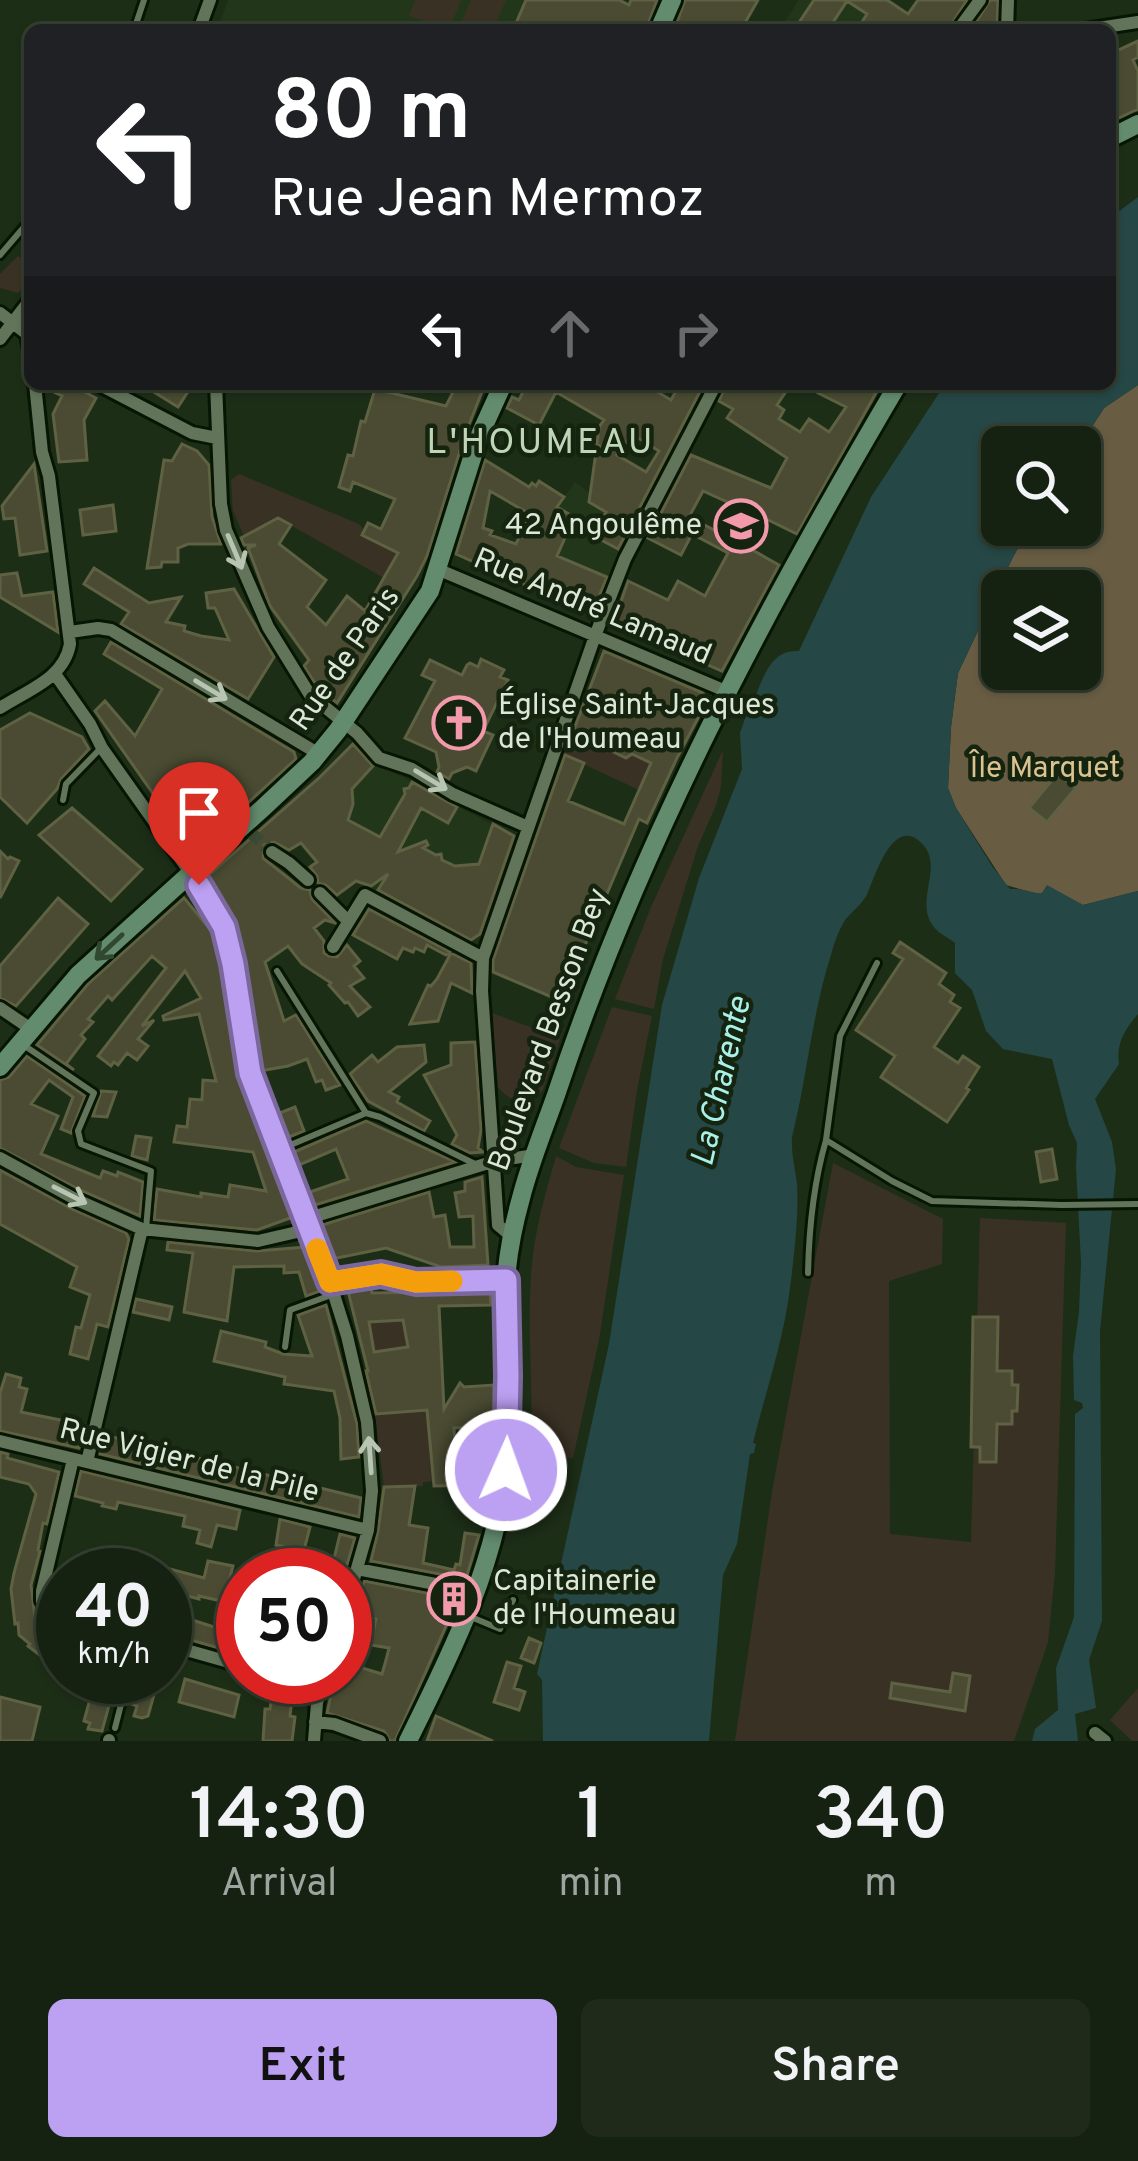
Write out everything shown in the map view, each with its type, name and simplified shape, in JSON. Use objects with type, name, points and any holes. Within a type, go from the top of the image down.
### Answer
[{"type":"main road","name":"Rue de Paris","points":[[0,1067],[78,975],[191,873],[248,829],[344,722],[430,590],[478,439],[500,390]]},
{"type":"main road","name":"Boulevard Besson Bey","points":[[408,1741],[468,1616],[500,1510],[506,1470],[506,1280],[512,1236],[522,1193],[606,956],[662,825],[728,692],[895,390]]},
{"type":"street","points":[[0,339],[24,308]]},
{"type":"street","points":[[0,313],[24,331]]},
{"type":"street","points":[[0,708],[55,674],[69,653],[70,632],[36,390]]},
{"type":"street","points":[[109,390],[192,434],[217,437]]},
{"type":"street","points":[[216,390],[222,516],[259,608],[310,694],[379,758],[412,769],[453,794],[528,827]]},
{"type":"street","points":[[512,1236],[498,1225],[483,958],[625,559],[713,390]]},
{"type":"street","name":"Rue André Lamaud","points":[[437,569],[728,692]]},
{"type":"street","points":[[70,632],[111,630],[319,754]]},
{"type":"street","points":[[55,674],[224,927],[250,1073],[332,1288],[368,1422],[372,1491],[363,1548]]},
{"type":"street","points":[[272,852],[308,880]]},
{"type":"street","points":[[320,893],[348,921]]},
{"type":"street","points":[[333,947],[365,895],[483,958]]},
{"type":"street","points":[[0,1008],[26,1036]]},
{"type":"street","points":[[0,1158],[77,1200],[144,1229],[258,1241],[495,1160],[535,1155]]},
{"type":"street","points":[[55,1548],[144,1229]]},
{"type":"street","points":[[332,1288],[381,1274],[416,1282],[506,1280]]},
{"type":"street","name":"Rue Vigier de la Pile","points":[[0,1441],[368,1530]]},
{"type":"street","points":[[372,1572],[477,1592]]},
{"type":"street","points":[[314,1741],[318,1704]]},
{"type":"street","points":[[315,1722],[380,1741]]},
{"type":"lane","points":[[0,255],[24,227]]},
{"type":"lane","points":[[63,800],[66,784],[102,748]]},
{"type":"lane","points":[[808,1274],[809,1219],[840,1036],[877,963]]},
{"type":"lane","points":[[277,970],[366,1113]]},
{"type":"lane","points":[[26,1036],[94,1093],[78,1131],[81,1144],[151,1171],[144,1229]]},
{"type":"lane","points":[[280,1149],[366,1113],[480,1167]]},
{"type":"lane","points":[[826,1140],[932,1201],[1138,1204]]},
{"type":"lane","points":[[285,1347],[290,1310],[332,1288]]},
{"type":"lane","points":[[468,1616],[500,1629],[513,1600]]},
{"type":"lane","points":[[111,1736],[120,1704]]},
{"type":"shaded area","points":[[228,0],[619,0],[633,7],[613,24],[219,24]]},
{"type":"shaded area","points":[[415,0],[461,0],[451,24],[432,24],[409,16]]},
{"type":"shaded area","points":[[471,0],[506,0],[496,24],[461,24]]},
{"type":"shaded area","points":[[799,0],[879,0],[885,24],[783,24]]},
{"type":"shaded area","points":[[18,256],[24,260],[24,286],[18,293],[0,288],[0,274]]},
{"type":"shaded area","points":[[239,474],[359,524],[362,535],[400,549],[384,578],[278,518],[244,536],[233,511],[231,480]]},
{"type":"shaded area","points":[[575,482],[590,493],[590,502],[631,528],[597,601],[556,584],[550,596],[510,556]]},
{"type":"shaded area","points":[[572,732],[626,758],[630,753],[654,758],[639,790],[564,755]]},
{"type":"shaded area","points":[[354,743],[376,763],[516,837],[496,891],[490,889],[485,901],[490,910],[478,935],[461,939],[367,887],[372,878],[319,778]]},
{"type":"shaded area","points":[[723,750],[721,787],[663,959],[654,1009],[615,999],[651,907]]},
{"type":"shaded area","points":[[612,1007],[652,1016],[626,1167],[594,1163],[559,1148]]},
{"type":"shaded area","points":[[492,1013],[546,1033],[552,1022],[564,1028],[543,1090],[532,1099],[514,1099],[498,1087]]},
{"type":"shaded area","points":[[556,1156],[576,1167],[624,1175],[599,1340],[573,1458],[531,1457],[532,1262]]},
{"type":"shaded area","points":[[833,1163],[943,1219],[942,1264],[889,1281],[890,1534],[971,1542],[980,1218],[1066,1223],[1055,1572],[1048,1642],[1014,1741],[735,1741],[772,1492]]},
{"type":"shaded area","points":[[403,1320],[415,1410],[428,1410],[435,1481],[384,1487],[375,1415],[399,1412],[364,1354],[358,1335],[370,1332],[369,1322]]},
{"type":"shaded area","points":[[1138,1688],[1138,1741],[1132,1741],[1110,1720]]},
{"type":"green space","name":"Île Marquet","points":[[1138,385],[1138,891],[1083,905],[1047,886],[1037,894],[1006,885],[948,788],[958,673],[981,624],[981,690],[1101,690],[1101,570],[1007,570],[1019,546],[1101,546],[1101,426],[1092,426],[1104,408]]},
{"type":"water","name":"La Charente","points":[[1138,197],[1138,385],[1104,408],[1092,426],[981,426],[981,546],[1019,546],[1007,570],[981,570],[981,624],[958,673],[948,788],[956,808],[1010,889],[1042,893],[1047,885],[1083,905],[1138,891],[1138,1014],[1122,1037],[1119,1064],[1095,1099],[1112,1142],[1116,1169],[1100,1331],[1102,1621],[1089,1660],[1096,1708],[1075,1714],[1078,1741],[1032,1741],[1035,1729],[1058,1710],[1056,1668],[1074,1617],[1075,1414],[1083,1408],[1074,1400],[1073,1356],[1081,1263],[1077,1143],[1052,1059],[1003,1049],[986,1031],[972,990],[955,973],[955,943],[935,929],[928,915],[930,859],[918,840],[909,836],[893,843],[866,896],[843,924],[819,1000],[792,1137],[797,1209],[790,1288],[754,1453],[750,1454],[737,1544],[723,1575],[709,1741],[543,1741],[542,1680],[537,1674],[609,1344],[662,1005],[699,878],[742,769],[740,733],[749,707],[773,662],[799,651],[871,497],[941,390],[1116,390],[1116,214]]},
{"type":"building","points":[[526,0],[619,0],[629,5],[631,0],[657,0],[648,24],[517,21]]},
{"type":"building","points":[[685,0],[758,0],[744,24],[676,24]]},
{"type":"building","points":[[814,0],[887,0],[908,14],[918,0],[967,0],[952,24],[861,24],[867,14],[847,1],[832,24],[798,24]]},
{"type":"building","points":[[990,0],[998,0],[997,24],[975,24]]},
{"type":"building","points":[[1138,41],[1138,57],[1133,60],[1138,71],[1138,109],[1116,119],[1116,51]]},
{"type":"building","points":[[81,390],[96,398],[84,420],[87,460],[59,462],[53,414],[62,396],[56,393]]},
{"type":"building","points":[[151,390],[189,390],[178,407]]},
{"type":"building","points":[[375,390],[446,406],[454,390],[483,390],[427,556],[337,703],[318,688],[304,666],[309,660],[270,606],[248,548],[256,545],[244,545],[241,538],[278,518],[291,525],[279,544],[326,580],[307,607],[326,625],[347,596],[365,611],[398,553],[362,535],[368,523],[381,529],[395,499],[353,482],[350,491],[339,487],[361,421],[365,422]]},
{"type":"building","points":[[524,390],[654,390],[671,400],[677,390],[701,390],[618,549],[594,536],[606,512],[589,502],[599,427],[604,420],[556,392],[539,425],[507,408],[512,397],[519,400]],"holes":[[[632,434],[659,451],[646,472],[617,455]]]},
{"type":"building","points":[[724,390],[787,390],[777,405],[784,410],[779,419],[800,432],[809,419],[829,432],[846,407],[818,393],[820,390],[878,390],[797,534],[756,514],[740,543],[779,565],[722,671],[619,626],[615,619],[628,581],[668,600],[678,581],[705,596],[728,553],[692,534],[681,555],[648,538],[691,455],[771,488],[787,458],[727,418],[733,409],[719,401]],"holes":[[[703,491],[736,506],[722,534],[689,517]]]},
{"type":"building","points":[[182,444],[197,451],[209,465],[212,517],[221,544],[188,544],[178,548],[178,562],[147,568],[164,460],[172,461]]},
{"type":"building","points":[[485,460],[529,487],[539,481],[564,497],[557,507],[574,517],[557,556],[607,577],[597,601],[555,583],[550,596],[456,554]],"holes":[[[490,491],[528,513],[516,544],[483,528]]]},
{"type":"building","points":[[34,464],[47,551],[20,555],[15,518],[4,519],[2,506]]},
{"type":"building","points":[[113,505],[116,531],[83,535],[80,510]]},
{"type":"building","points":[[94,568],[149,603],[181,597],[166,622],[201,636],[229,640],[215,608],[208,608],[206,593],[234,589],[274,657],[248,699],[121,624],[129,612],[84,584]]},
{"type":"building","points":[[17,573],[22,596],[53,592],[58,632],[0,597],[0,575]]},
{"type":"building","points":[[111,642],[294,752],[296,759],[194,852],[95,711],[105,701],[135,736],[162,689],[104,654]]},
{"type":"building","points":[[604,651],[703,693],[707,701],[647,823],[639,819],[561,1001],[493,972],[493,960],[565,755],[584,763],[568,801],[624,824],[651,763],[632,754],[626,758],[573,732]]},
{"type":"building","name":"Église Saint-Jacques de l'Houmeau","points":[[481,659],[504,670],[500,677],[508,680],[483,731],[493,735],[476,771],[467,767],[449,779],[437,772],[436,752],[405,738],[435,681],[422,675],[430,660],[462,675],[467,665],[478,667]]},
{"type":"building","points":[[30,713],[82,737],[89,749],[27,823],[0,797],[0,730]]},
{"type":"building","points":[[353,744],[373,766],[352,789],[348,820],[380,837],[412,782],[457,807],[448,823],[421,808],[398,852],[426,841],[423,848],[455,866],[479,864],[493,824],[514,836],[480,934],[471,940],[378,890],[388,874],[371,886],[356,881],[337,895],[318,883],[310,867],[317,862],[301,843],[289,850],[274,842],[264,845],[263,858],[310,890],[312,899],[335,923],[325,920],[314,928],[324,941],[324,953],[337,957],[347,945],[360,961],[354,966],[364,978],[350,986],[370,1007],[358,1016],[331,983],[302,964],[288,946],[265,962],[284,1021],[296,1015],[340,1085],[326,1090],[322,1080],[316,1082],[307,1059],[260,1071],[241,947],[209,875]]},
{"type":"building","points":[[1057,774],[1076,788],[1047,822],[1029,808]]},
{"type":"building","points":[[72,808],[142,869],[111,901],[39,835]]},
{"type":"building","points":[[0,851],[19,861],[0,898]]},
{"type":"building","points":[[58,898],[88,924],[16,1006],[0,998],[0,966]]},
{"type":"building","points":[[184,898],[214,934],[221,952],[240,1077],[293,1217],[257,1230],[154,1220],[157,1189],[201,1197],[201,1193],[228,1197],[230,1185],[266,1191],[253,1152],[174,1142],[177,1126],[187,1127],[190,1099],[202,1100],[203,1080],[216,1081],[199,1014],[164,1020],[163,1016],[201,998],[185,971],[142,1026],[154,1020],[138,1039],[148,1046],[137,1060],[127,1053],[118,1065],[111,1066],[98,1056],[166,968],[152,956],[88,1019],[93,1022],[81,1035],[85,1039],[66,1064],[74,1070],[37,1045],[88,984]]},
{"type":"building","points":[[369,909],[450,952],[446,955],[427,945],[424,952],[403,948],[397,959],[353,935]]},
{"type":"building","points":[[900,942],[946,973],[939,984],[954,995],[950,1002],[960,1008],[934,1047],[958,1063],[963,1056],[979,1067],[947,1122],[881,1077],[895,1056],[856,1030],[903,959],[893,953]]},
{"type":"building","points":[[451,953],[471,963],[472,993],[451,983],[438,1021],[410,1024],[428,985],[437,979]]},
{"type":"building","points":[[475,1042],[478,1148],[483,1152],[470,1153],[452,1144],[457,1135],[424,1075],[451,1065],[451,1043]]},
{"type":"building","points":[[424,1045],[426,1062],[389,1092],[430,1121],[424,1131],[368,1101],[350,1074],[372,1055],[378,1062],[397,1047]]},
{"type":"building","points":[[27,1056],[85,1096],[71,1133],[61,1129],[73,1097],[49,1080],[31,1104],[58,1116],[41,1154],[100,1178],[103,1171],[117,1176],[118,1172],[143,1182],[140,1216],[0,1148],[0,1080],[9,1077]]},
{"type":"building","points":[[101,1091],[116,1092],[107,1117],[93,1116]]},
{"type":"building","points":[[295,1107],[304,1131],[289,1137],[277,1114]]},
{"type":"building","points":[[366,1121],[455,1162],[315,1205],[310,1192],[348,1179],[336,1149],[299,1165],[294,1152]]},
{"type":"building","points":[[136,1136],[151,1138],[147,1160],[132,1156]]},
{"type":"building","points":[[1052,1149],[1057,1179],[1041,1182],[1036,1152]]},
{"type":"building","points":[[0,1170],[126,1233],[129,1239],[108,1327],[97,1324],[88,1359],[70,1354],[90,1295],[70,1287],[77,1267],[0,1224]]},
{"type":"building","points":[[482,1177],[488,1265],[441,1267],[386,1248],[332,1259],[322,1225],[429,1192],[434,1217],[445,1215],[450,1247],[474,1247],[473,1216],[459,1217],[455,1193],[465,1191],[465,1182]]},
{"type":"building","points":[[168,1242],[257,1251],[305,1247],[321,1291],[306,1296],[299,1272],[284,1273],[284,1266],[234,1267],[227,1321],[184,1312],[193,1253],[167,1250]]},
{"type":"building","points":[[348,1291],[490,1291],[491,1305],[439,1306],[444,1409],[460,1383],[464,1387],[494,1385],[494,1426],[454,1428],[456,1463],[491,1462],[489,1485],[434,1486],[427,1410],[376,1414]],"holes":[[[403,1320],[408,1347],[374,1352],[369,1322]]]},
{"type":"building","points":[[136,1299],[172,1307],[169,1320],[133,1312]]},
{"type":"building","points":[[326,1305],[357,1424],[359,1457],[341,1459],[334,1391],[284,1384],[285,1377],[214,1361],[221,1331],[266,1342],[265,1347],[283,1354],[312,1356],[298,1315]]},
{"type":"building","points":[[973,1317],[998,1317],[997,1371],[1012,1371],[1012,1385],[1018,1385],[1012,1424],[997,1424],[996,1462],[980,1462],[980,1447],[971,1447]]},
{"type":"building","points":[[6,1374],[21,1378],[19,1387],[27,1389],[21,1412],[85,1425],[79,1448],[0,1431],[0,1393]]},
{"type":"building","points":[[104,1435],[361,1498],[359,1517],[100,1454]]},
{"type":"building","points":[[0,1452],[59,1472],[36,1548],[31,1585],[36,1652],[19,1635],[11,1589],[36,1494],[29,1484],[0,1477]]},
{"type":"building","points":[[81,1471],[240,1510],[236,1529],[217,1525],[211,1547],[197,1543],[200,1530],[183,1526],[185,1516],[118,1502],[116,1509],[75,1496]]},
{"type":"building","points":[[415,1486],[409,1525],[428,1528],[423,1563],[454,1570],[460,1565],[465,1533],[479,1535],[466,1579],[372,1561],[384,1487]]},
{"type":"building","points":[[280,1519],[310,1527],[305,1548],[276,1545]]},
{"type":"building","points":[[340,1534],[355,1538],[352,1548],[337,1548]]},
{"type":"building","points":[[208,1561],[216,1563],[216,1600],[192,1597],[192,1575],[204,1578]]},
{"type":"building","points":[[372,1583],[458,1599],[395,1741],[384,1731],[327,1713],[329,1704],[372,1704],[372,1671],[382,1674],[389,1648],[372,1645],[376,1619],[372,1617]]},
{"type":"building","points":[[192,1620],[216,1628],[216,1647],[192,1640]]},
{"type":"building","points":[[529,1638],[541,1643],[534,1663],[521,1658]]},
{"type":"building","points":[[507,1662],[521,1666],[514,1688],[525,1692],[519,1710],[494,1702]]},
{"type":"building","points":[[953,1673],[970,1676],[965,1711],[890,1698],[892,1683],[950,1692]]},
{"type":"building","points":[[192,1681],[216,1688],[216,1704],[237,1704],[234,1717],[186,1704],[192,1704]]},
{"type":"building","points":[[0,1697],[40,1707],[32,1741],[0,1741]]},
{"type":"building","points":[[89,1704],[109,1704],[102,1731],[88,1729],[90,1723],[84,1721]]},
{"type":"building","points":[[132,1704],[151,1704],[148,1716],[134,1716],[137,1706]]},
{"type":"building","points":[[271,1704],[291,1704],[292,1741],[263,1741],[265,1709]]},
{"type":"building","points":[[436,1716],[493,1741],[427,1741]]},
{"type":"tunnel","points":[[251,833],[272,852]]},
{"type":"slow traffic","points":[[317,1249],[330,1282],[381,1274],[416,1282],[452,1281]]},
{"type":"place","name":"42 Angoulême","points":[[741,526]]},
{"type":"place","name":"Église Saint-Jacques de l'Houmeau","points":[[459,723]]},
{"type":"place","name":"Capitainerie de l'Houmeau","points":[[454,1599]]},
{"type":"district","name":"L'HOUMEAU","points":[[541,444]]},
{"type":"route","points":[[199,885],[224,927],[250,1073],[330,1282],[381,1274],[416,1282],[506,1280],[506,1470]]}]
